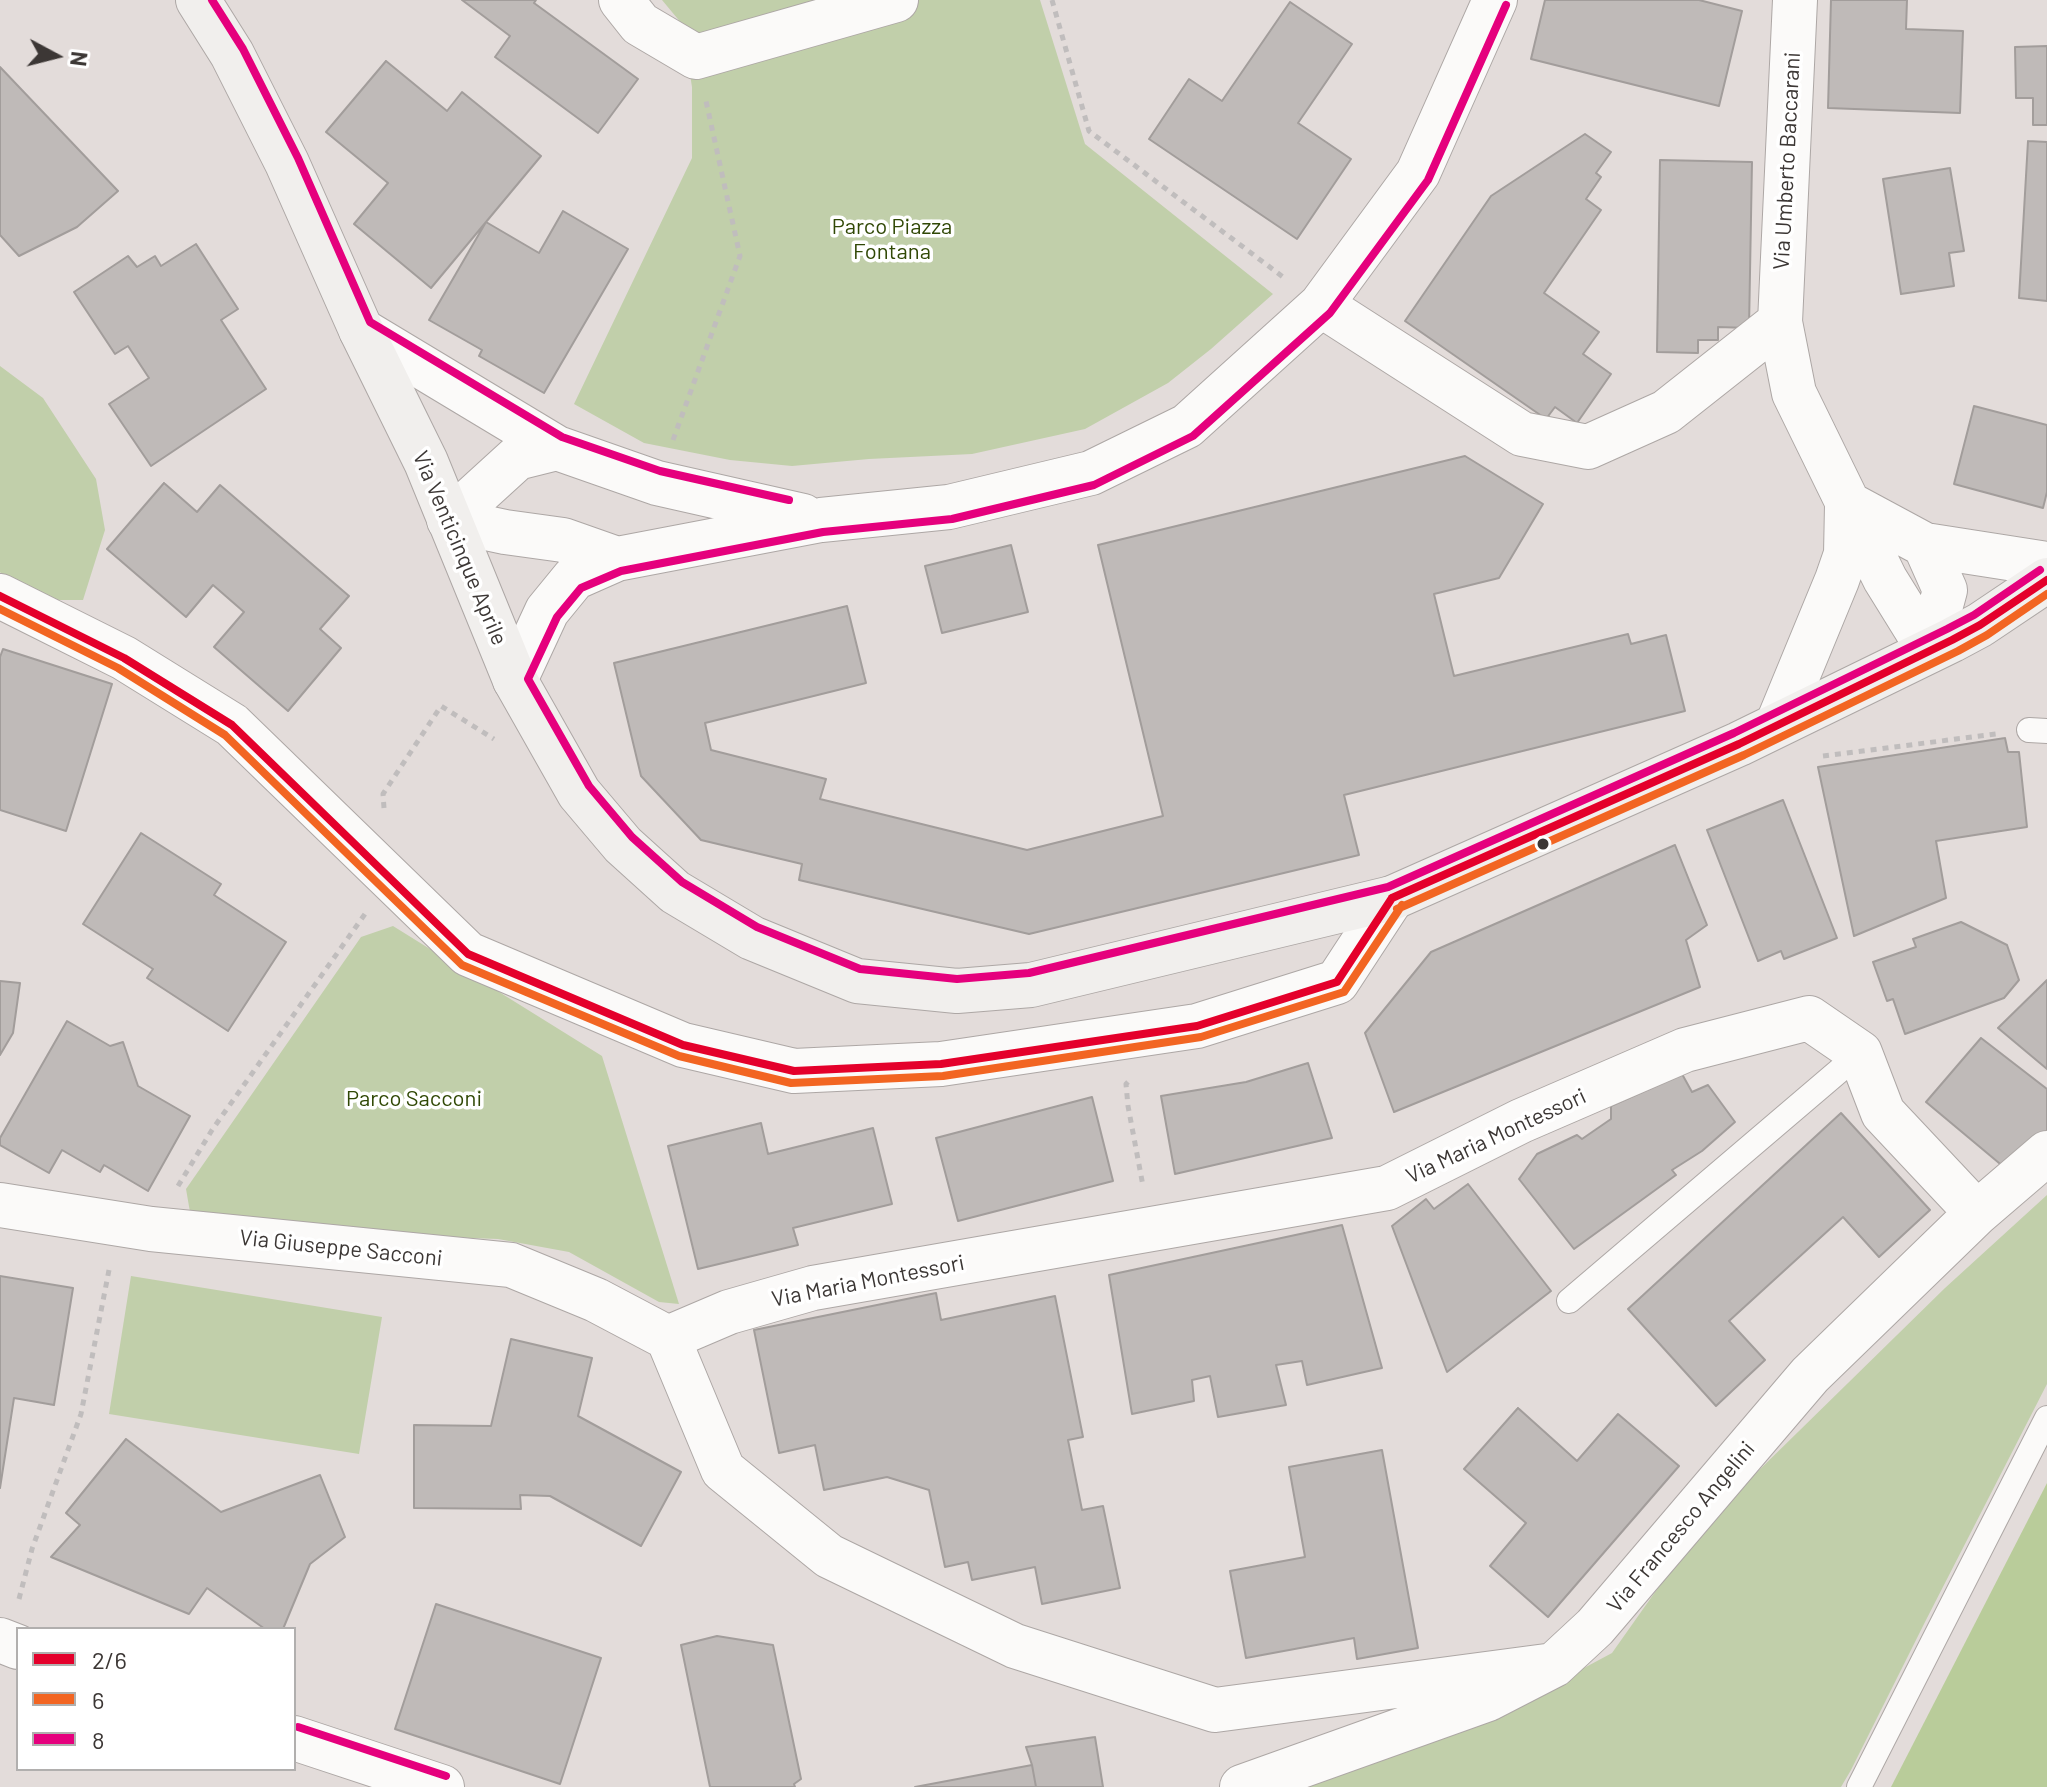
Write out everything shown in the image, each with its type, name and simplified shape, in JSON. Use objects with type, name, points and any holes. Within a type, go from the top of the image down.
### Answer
[{"type":"street","name":"Via Venticinque Aprile","points":[[198,0],[232,54],[287,163],[361,330],[426,462],[515,680],[579,793],[623,845],[675,892],[752,938],[857,981],[957,991],[1031,985],[1392,898],[1739,744],[1980,625],[2047,580]]},
{"type":"street","points":[[621,0],[640,24],[696,57],[896,0]]},
{"type":"street","points":[[515,680],[547,611],[574,578],[617,559],[821,520],[949,507],[1091,473],[1187,426],[1321,305],[1418,173],[1495,0]]},
{"type":"street","name":"Via Umberto Baccarani","points":[[1795,0],[1780,322],[1794,393],[1885,579],[1929,650]]},
{"type":"street","points":[[1321,305],[1522,434],[1588,447],[1666,412],[1780,322]]},
{"type":"street","points":[[361,330],[557,448],[657,483],[821,520]]},
{"type":"street","points":[[449,520],[517,458],[557,448]]},
{"type":"street","points":[[1847,503],[1925,545],[2047,564]]},
{"type":"street","name":"Via Umberto Baccarani","points":[[1778,723],[1846,554],[1847,503]]},
{"type":"street","points":[[449,520],[563,540],[617,559]]},
{"type":"street","points":[[1925,545],[1945,590],[1929,650]]},
{"type":"street","points":[[0,596],[124,658],[232,725],[468,954],[683,1045],[794,1071],[941,1064],[1197,1026],[1337,982],[1392,898]]},
{"type":"street","name":"Via Venticinque Aprile","points":[[1980,625],[2047,618]]},
{"type":"street","name":"Via Maria Montessori","points":[[668,1338],[729,1312],[813,1288],[1387,1188],[1521,1121],[1685,1050],[1809,1018],[1860,1053]]},
{"type":"street","points":[[1860,1053],[1883,1113],[1977,1213]]},
{"type":"street","name":"Via Francesco Angelini","points":[[1242,1787],[1488,1699],[1554,1665],[1595,1627],[1810,1375],[1977,1213],[2047,1153]]},
{"type":"street","name":"Via Giuseppe Sacconi","points":[[0,1205],[151,1229],[511,1265],[596,1300],[668,1338]]},
{"type":"street","points":[[668,1338],[723,1470],[829,1556],[1015,1646],[1215,1710],[1554,1665]]},
{"type":"street","points":[[296,1739],[442,1787]]},
{"type":"lane","points":[[1569,1301],[1860,1053]]},
{"type":"lane","points":[[1859,1787],[2047,1418]]},
{"type":"path","points":[[1052,0],[1089,131],[1321,305]]},
{"type":"path","points":[[657,483],[740,256],[696,57]]},
{"type":"path","points":[[384,808],[383,794],[441,706],[504,745]]},
{"type":"path","points":[[1819,757],[2038,730]]},
{"type":"path","points":[[32,1549],[81,1414],[113,1251],[151,1229],[212,1130],[389,879]]},
{"type":"path","points":[[1128,1106],[1150,1230]]},
{"type":"green space","name":"Parco Piazza Fontana","points":[[662,0],[1040,0],[1085,144],[1273,294],[1168,383],[1085,429],[972,454],[792,466],[730,460],[644,443],[574,404],[692,158],[692,87],[682,24]]},
{"type":"green space","points":[[0,366],[43,398],[96,479],[105,530],[83,600],[22,600],[0,572]]},
{"type":"green space","name":"Parco Sacconi","points":[[393,926],[602,1056],[679,1304],[659,1302],[569,1252],[498,1239],[416,1236],[190,1212],[186,1189],[361,937]]},
{"type":"green space","points":[[2047,1195],[2047,1384],[1841,1787],[1283,1787],[1513,1706],[1612,1653],[1701,1527],[1945,1288]]},
{"type":"green space","points":[[131,1276],[382,1317],[359,1454],[109,1414]]},
{"type":"green space","points":[[2047,1483],[2047,1787],[1891,1787]]},
{"type":"building","points":[[462,0],[536,0],[534,3],[638,79],[598,133],[495,57],[510,36]]},
{"type":"building","points":[[1545,0],[1699,0],[1742,11],[1719,106],[1531,59]]},
{"type":"building","points":[[1831,0],[1907,0],[1906,29],[1963,31],[1960,113],[1828,108]]},
{"type":"building","points":[[1290,2],[1352,44],[1298,123],[1351,159],[1297,239],[1149,139],[1189,79],[1222,101]]},
{"type":"building","points":[[2047,46],[2047,125],[2033,125],[2033,98],[2016,98],[2015,47]]},
{"type":"building","points":[[386,61],[447,111],[462,92],[541,156],[431,288],[354,224],[388,183],[326,132]]},
{"type":"building","points":[[0,67],[118,191],[77,227],[19,256],[0,235]]},
{"type":"building","points":[[1585,134],[1611,152],[1596,173],[1601,177],[1586,199],[1601,210],[1544,293],[1599,332],[1583,354],[1611,374],[1577,423],[1555,407],[1546,419],[1405,321],[1491,196]]},
{"type":"building","points":[[2028,141],[2047,142],[2047,301],[2019,298]]},
{"type":"building","points":[[1660,160],[1752,162],[1749,328],[1718,327],[1718,340],[1698,340],[1698,353],[1657,352]]},
{"type":"building","points":[[1950,168],[1964,251],[1949,253],[1954,286],[1901,294],[1883,179]]},
{"type":"building","points":[[563,211],[628,249],[544,393],[479,356],[482,350],[429,320],[486,222],[539,253]]},
{"type":"building","points":[[196,244],[238,309],[221,320],[266,389],[151,466],[109,404],[149,378],[128,346],[115,354],[74,292],[128,256],[137,267],[155,256],[161,266]]},
{"type":"building","points":[[1974,406],[2047,425],[2047,492],[2043,508],[1954,484]]},
{"type":"building","points":[[1465,456],[1543,504],[1499,578],[1434,594],[1454,676],[1628,634],[1631,644],[1666,635],[1685,711],[1344,795],[1359,855],[1029,934],[799,880],[802,864],[701,840],[641,776],[614,663],[847,606],[866,683],[705,723],[711,750],[826,779],[820,799],[1027,850],[1163,816],[1098,545]]},
{"type":"building","points":[[164,483],[197,512],[220,485],[349,596],[320,629],[341,648],[288,711],[214,647],[244,612],[213,585],[186,617],[107,549]]},
{"type":"building","points":[[1011,545],[1028,612],[942,633],[925,566]]},
{"type":"building","points":[[3,649],[112,684],[66,831],[0,810],[0,657]]},
{"type":"building","points":[[2005,738],[2008,752],[2019,752],[2027,827],[1936,841],[1946,898],[1854,936],[1818,767]]},
{"type":"building","points":[[1783,800],[1837,938],[1784,959],[1781,951],[1758,961],[1707,830]]},
{"type":"building","points":[[141,833],[221,884],[214,895],[286,942],[228,1031],[147,978],[153,969],[83,924]]},
{"type":"building","points":[[1675,845],[1707,925],[1686,940],[1700,987],[1394,1112],[1365,1033],[1431,952]]},
{"type":"building","points":[[1961,922],[2007,945],[2019,980],[2004,998],[1905,1034],[1893,999],[1887,1001],[1873,962],[1916,947],[1913,939]]},
{"type":"building","points":[[2047,980],[2047,1069],[1998,1028]]},
{"type":"building","points":[[0,981],[20,983],[13,1033],[0,1055]]},
{"type":"building","points":[[67,1021],[110,1046],[123,1042],[138,1086],[190,1116],[148,1191],[104,1165],[100,1172],[62,1150],[49,1173],[0,1145],[0,1138]]},
{"type":"building","points":[[1981,1038],[2047,1089],[2047,1137],[2011,1173],[1926,1102]]},
{"type":"building","points":[[1308,1063],[1332,1138],[1175,1174],[1161,1096],[1246,1082]]},
{"type":"building","points":[[1682,1074],[1692,1092],[1708,1085],[1735,1122],[1702,1151],[1672,1170],[1676,1175],[1574,1249],[1519,1179],[1537,1154],[1577,1135],[1582,1139],[1611,1119],[1611,1106]]},
{"type":"building","points":[[1092,1097],[1113,1181],[958,1221],[936,1138]]},
{"type":"building","points":[[1841,1113],[1930,1210],[1879,1257],[1843,1217],[1729,1321],[1765,1360],[1716,1406],[1628,1309]]},
{"type":"building","points":[[761,1123],[768,1154],[873,1128],[892,1204],[793,1228],[798,1245],[698,1269],[668,1146]]},
{"type":"building","points":[[1468,1184],[1551,1291],[1447,1372],[1392,1226],[1426,1199],[1434,1209]]},
{"type":"building","points":[[1342,1225],[1382,1368],[1307,1385],[1302,1361],[1276,1365],[1286,1405],[1218,1417],[1210,1376],[1192,1380],[1194,1401],[1132,1414],[1109,1275]]},
{"type":"building","points":[[0,1276],[73,1288],[54,1405],[14,1398],[0,1488]]},
{"type":"building","points":[[936,1293],[941,1320],[1055,1296],[1083,1437],[1068,1440],[1082,1510],[1103,1506],[1120,1588],[1042,1604],[1035,1567],[972,1580],[968,1562],[945,1567],[929,1490],[887,1477],[824,1490],[815,1445],[779,1453],[754,1330]]},
{"type":"building","points":[[511,1339],[592,1358],[578,1416],[681,1472],[641,1546],[550,1496],[520,1495],[521,1509],[414,1508],[414,1425],[491,1426]]},
{"type":"building","points":[[1518,1408],[1577,1461],[1618,1414],[1679,1466],[1548,1617],[1490,1566],[1526,1523],[1464,1469]]},
{"type":"building","points":[[126,1439],[221,1512],[320,1475],[345,1537],[310,1564],[284,1627],[262,1627],[207,1588],[189,1614],[51,1557],[80,1525],[66,1513]]},
{"type":"building","points":[[1382,1450],[1418,1648],[1357,1659],[1354,1638],[1246,1658],[1230,1571],[1305,1557],[1289,1467]]},
{"type":"building","points":[[436,1604],[601,1658],[560,1784],[395,1729]]},
{"type":"building","points":[[717,1636],[773,1645],[801,1779],[794,1784],[795,1787],[710,1787],[681,1645]]},
{"type":"building","points":[[1095,1737],[1103,1787],[1036,1787],[1026,1747]]},
{"type":"building","points":[[1032,1765],[1036,1787],[915,1787]]},
{"type":"transit line","name":"8","points":[[212,0],[243,49],[298,158],[370,322],[562,437],[660,471],[789,500]]},
{"type":"transit line","name":"8","points":[[1506,5],[1428,180],[1330,313],[1193,436],[1094,485],[952,519],[823,532],[621,571],[581,588],[557,617],[528,679],[589,786],[632,837],[682,882],[757,927],[860,969],[957,979],[1029,973],[1388,887],[1734,733],[1974,615],[2040,570]]},
{"type":"transit line","name":"2/6","points":[[1392,898],[1739,744],[1952,640],[2047,580]]},
{"type":"transit line","name":"6","points":[[1397,909],[1744,755],[1958,651],[2047,594]]},
{"type":"transit line","name":"2/6","points":[[0,596],[124,658],[232,725],[468,954],[683,1045],[794,1071],[941,1064],[1197,1026],[1337,982],[1392,898]]},
{"type":"transit line","name":"6","points":[[0,609],[118,668],[225,735],[462,965],[679,1056],[791,1083],[943,1076],[1201,1037],[1344,992],[1402,905]]},
{"type":"transit line","name":"8","points":[[298,1727],[446,1776]]}]
